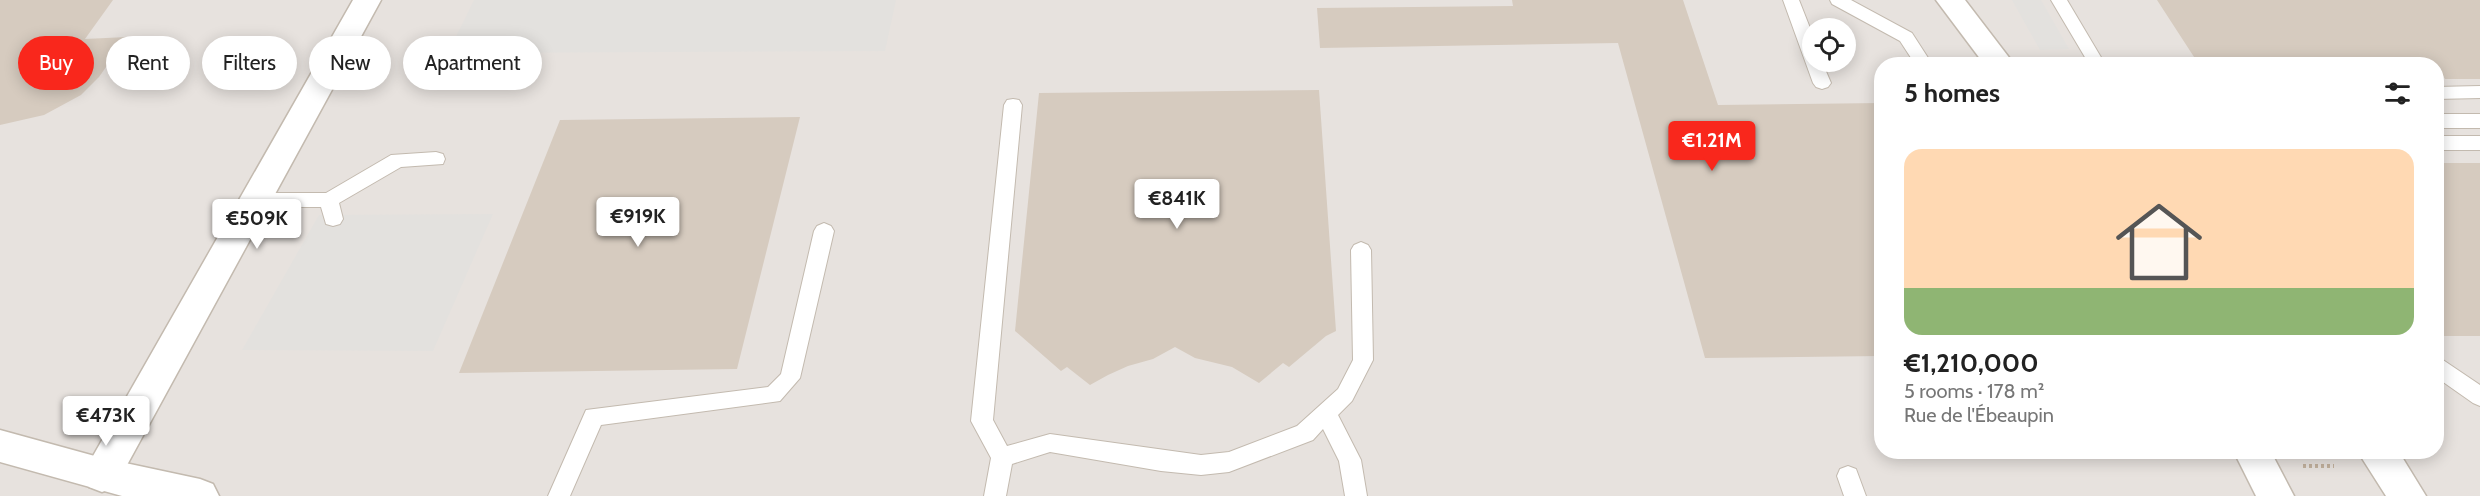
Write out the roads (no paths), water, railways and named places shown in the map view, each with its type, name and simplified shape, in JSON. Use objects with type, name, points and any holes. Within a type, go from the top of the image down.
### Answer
[{"type":"street","points":[[111,483],[256,200],[367,0]]},
{"type":"street","points":[[1950,0],[1995,57]]},
{"type":"street","points":[[0,446],[111,483],[200,496]]},
{"type":"street","points":[[2256,459],[2275,496]]},
{"type":"street","points":[[2382,459],[2407,496]]},
{"type":"lane","points":[[1791,0],[1802,29]]},
{"type":"lane","points":[[1838,0],[1906,38],[1919,57]]},
{"type":"lane","points":[[2059,0],[2093,57]]},
{"type":"lane","points":[[1818,72],[1822,82]]},
{"type":"lane","points":[[2444,93],[2480,92]]},
{"type":"lane","points":[[995,496],[1002,457],[982,421],[1013,105]]},
{"type":"lane","points":[[2444,121],[2480,121]]},
{"type":"lane","points":[[2444,143],[2480,143]]},
{"type":"lane","points":[[256,200],[329,200],[398,160],[436,159]]},
{"type":"lane","points":[[329,200],[333,219]]},
{"type":"lane","points":[[559,496],[594,417],[764,397],[772,395],[790,378],[824,231]]},
{"type":"lane","points":[[1002,457],[1050,443],[1161,461],[1202,465],[1230,462],[1305,433],[1345,395],[1363,360],[1361,250]]},
{"type":"lane","points":[[2444,372],[2480,397]]},
{"type":"lane","points":[[1326,413],[1350,460],[1356,496]]}]
